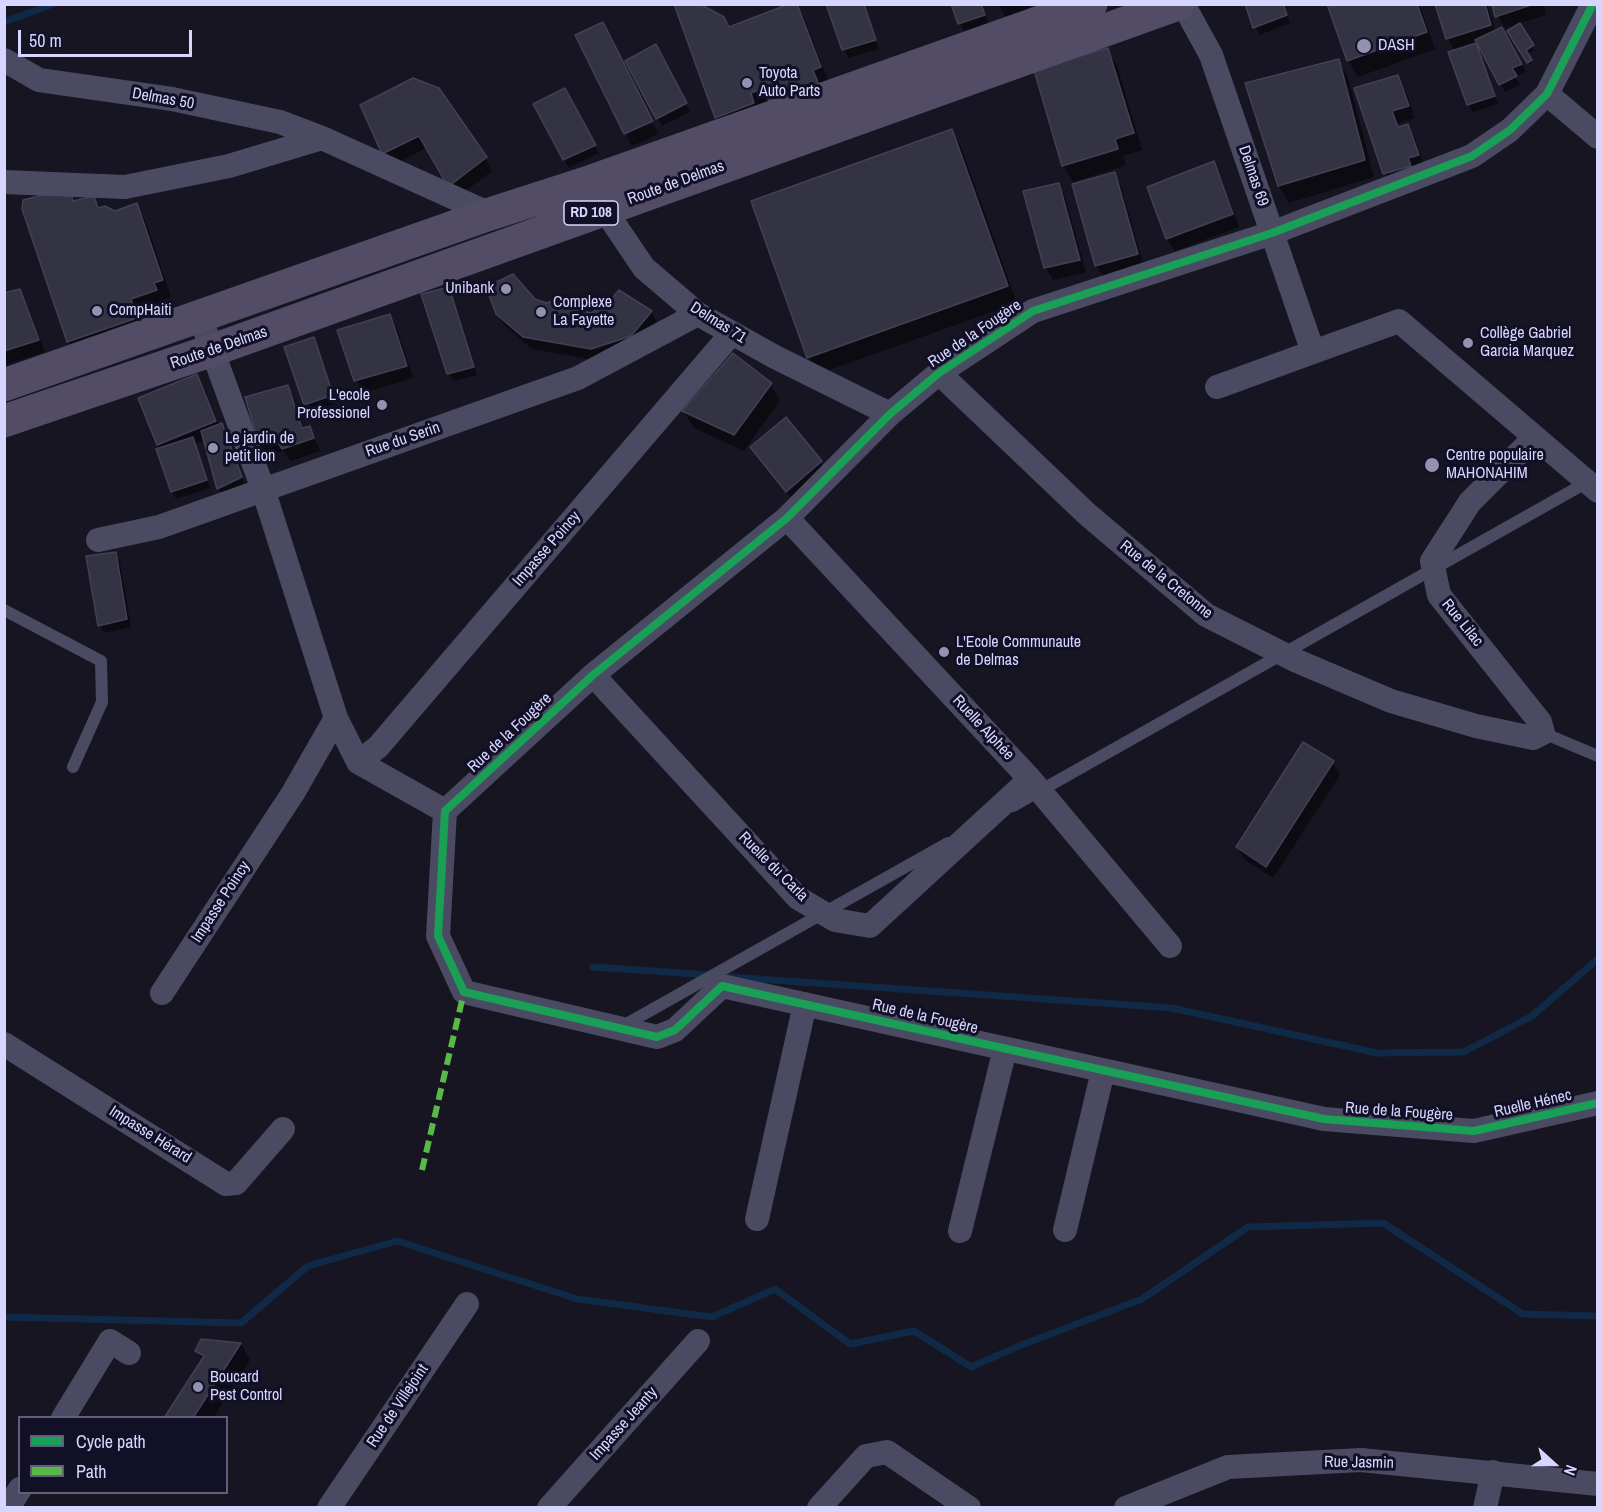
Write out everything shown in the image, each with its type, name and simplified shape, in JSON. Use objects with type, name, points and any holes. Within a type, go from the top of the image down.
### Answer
[{"type":"main road","name":"Route de Delmas","points":[[4,421],[213,350],[595,196],[1091,4]]},
{"type":"main road","name":"Route de Delmas","points":[[4,385],[490,214],[595,196],[1178,4]]},
{"type":"street","name":"Delmas 69","points":[[1184,4],[1211,55],[1313,352]]},
{"type":"street","name":"Rue de la Fougère","points":[[1474,1131],[1324,1119],[723,986],[675,1030],[657,1037],[464,992],[438,936],[445,811],[593,675],[787,518],[890,414],[939,373],[1033,311],[1272,233],[1472,156],[1510,130],[1547,94],[1593,4]]},
{"type":"street","name":"Delmas 50","points":[[4,60],[39,80],[171,99],[280,122],[322,138],[490,214]]},
{"type":"street","points":[[1547,94],[1598,137]]},
{"type":"street","points":[[4,182],[125,188],[229,166],[322,138]]},
{"type":"street","name":"Delmas 71","points":[[595,196],[644,268],[698,314],[776,357],[890,414]]},
{"type":"street","name":"Rue du Serin","points":[[98,540],[159,527],[578,378],[698,314]]},
{"type":"street","points":[[200,317],[263,489],[336,718],[358,762],[445,811]]},
{"type":"street","points":[[1216,387],[1399,321],[1598,491]]},
{"type":"street","name":"Impasse Poincy","points":[[358,762],[378,747],[732,333]]},
{"type":"street","name":"Rue de la Cretonne","points":[[939,373],[1087,514],[1206,615],[1297,661],[1391,701],[1476,726],[1533,738],[1543,733]]},
{"type":"street","name":"Rue Lilac","points":[[1534,438],[1470,502],[1432,561],[1439,595],[1540,722],[1543,733]]},
{"type":"street","name":"Ruelle Alphée","points":[[787,518],[1030,779],[1170,946]]},
{"type":"street","name":"Ruelle du Carla","points":[[593,675],[798,898],[835,920],[870,926],[1030,779]]},
{"type":"street","name":"Impasse Poincy","points":[[162,993],[292,793],[336,718]]},
{"type":"street","points":[[757,1219],[805,1004]]},
{"type":"street","name":"Impasse Hérard","points":[[4,1044],[226,1184],[236,1183],[283,1129]]},
{"type":"street","points":[[960,1231],[1005,1049]]},
{"type":"street","points":[[1065,1230],[1102,1071]]},
{"type":"street","name":"Ruelle Hénec","points":[[1474,1131],[1598,1103]]},
{"type":"street","name":"Rue de Villejoint","points":[[329,1508],[467,1304]]},
{"type":"street","points":[[64,1416],[110,1341],[129,1353]]},
{"type":"street","name":"Impasse Jeanty","points":[[549,1508],[698,1341]]},
{"type":"street","points":[[819,1508],[866,1456],[887,1452],[969,1508]]},
{"type":"street","name":"Rue Jasmin","points":[[1126,1508],[1228,1467],[1361,1460],[1598,1484]]},
{"type":"street","points":[[1485,1508],[1493,1472]]},
{"type":"street","points":[[8,1508],[18,1492]]},
{"type":"lane","points":[[619,1028],[1598,477]]},
{"type":"lane","points":[[4,610],[101,661],[102,702],[73,767]]},
{"type":"lane","points":[[1543,733],[1598,756]]},
{"type":"building","points":[[674,4],[700,4],[724,17],[729,27],[789,4],[797,4],[821,67],[813,70],[819,85],[769,102],[764,88],[751,93],[754,103],[715,118]]},
{"type":"building","points":[[826,4],[864,4],[876,40],[842,50]]},
{"type":"building","points":[[951,4],[981,4],[985,15],[958,24]]},
{"type":"building","points":[[1245,4],[1283,4],[1287,15],[1253,28]]},
{"type":"building","name":"DASH","points":[[1327,4],[1417,4],[1427,32],[1347,61]]},
{"type":"building","points":[[1435,4],[1485,4],[1491,25],[1446,39]]},
{"type":"building","points":[[1492,4],[1534,4],[1495,17]]},
{"type":"building","points":[[603,22],[653,121],[624,134],[575,35]]},
{"type":"building","points":[[1520,23],[1534,45],[1526,50],[1532,60],[1527,63],[1507,31]]},
{"type":"building","points":[[1502,27],[1522,64],[1512,68],[1517,76],[1499,85],[1475,40]]},
{"type":"building","points":[[1476,43],[1495,96],[1467,105],[1448,52]]},
{"type":"building","points":[[656,44],[687,103],[656,119],[625,61]]},
{"type":"building","points":[[1108,48],[1134,133],[1115,139],[1118,149],[1062,166],[1034,70]]},
{"type":"building","points":[[1339,59],[1365,160],[1278,186],[1245,83]]},
{"type":"building","points":[[1398,75],[1409,106],[1392,111],[1398,127],[1408,124],[1419,155],[1408,158],[1411,166],[1383,174],[1354,88]]},
{"type":"building","points":[[413,78],[439,88],[487,157],[448,187],[419,136],[382,154],[360,105]]},
{"type":"building","points":[[565,88],[596,145],[563,160],[533,104]]},
{"type":"building","points":[[952,129],[1008,286],[807,358],[751,201]]},
{"type":"building","points":[[1214,161],[1233,214],[1166,239],[1147,187]]},
{"type":"building","points":[[1115,172],[1138,254],[1095,266],[1072,184]]},
{"type":"building","points":[[1059,183],[1080,260],[1044,268],[1023,191]]},
{"type":"building","points":[[70,188],[73,201],[94,196],[98,208],[105,206],[115,211],[137,203],[163,280],[154,283],[157,290],[131,299],[137,318],[67,342],[22,209],[23,200]]},
{"type":"building","name":"Complexe La Fayette","points":[[513,274],[535,299],[547,303],[557,298],[567,300],[573,308],[591,313],[607,304],[619,290],[652,311],[631,336],[591,349],[523,337],[496,314],[486,287]]},
{"type":"building","points":[[449,287],[474,367],[447,374],[421,294]]},
{"type":"building","points":[[20,289],[39,340],[4,351],[4,293]]},
{"type":"building","points":[[390,314],[407,366],[354,381],[337,330]]},
{"type":"building","points":[[314,337],[333,395],[304,405],[284,347]]},
{"type":"building","points":[[733,353],[772,383],[734,435],[682,411]]},
{"type":"building","points":[[197,374],[216,421],[157,445],[138,398]]},
{"type":"building","points":[[288,385],[302,428],[310,426],[314,438],[282,449],[276,439],[259,444],[245,397]]},
{"type":"building","points":[[786,417],[822,461],[786,492],[750,447]]},
{"type":"building","points":[[222,423],[242,477],[217,489],[201,431]]},
{"type":"building","points":[[193,437],[207,480],[171,492],[156,449]]},
{"type":"building","points":[[116,552],[127,619],[98,626],[86,556]]},
{"type":"building","points":[[1303,742],[1334,761],[1266,867],[1236,847]]},
{"type":"building","name":"Boucard Pest Control","points":[[201,1339],[241,1343],[194,1416],[165,1416],[204,1356],[195,1351]]},
{"type":"waterway","points":[[4,22],[53,4]]},
{"type":"waterway","points":[[730,977],[1172,1008],[1377,1053],[1464,1052],[1532,1016],[1598,959]]},
{"type":"waterway","points":[[593,967],[710,975]]},
{"type":"waterway","points":[[4,1317],[241,1323],[308,1266],[397,1241],[577,1299],[712,1317],[775,1289],[850,1344],[914,1331],[971,1367],[1142,1299],[1248,1227],[1383,1223],[1523,1314],[1598,1316]]},
{"type":"marked path","points":[[422,1170],[464,992]]},
{"type":"cycle path","points":[[1593,4],[1547,94],[1510,130],[1472,156],[1272,233],[1033,311],[939,373],[890,414],[787,518],[593,675],[445,811],[438,936],[464,992],[657,1037],[675,1030],[722,986],[1324,1119],[1474,1131],[1598,1103]]},
{"type":"place","name":"DASH","points":[[1364,46]]},
{"type":"place","name":"Toyota Auto Parts","points":[[747,83]]},
{"type":"place","name":"Unibank","points":[[506,289]]},
{"type":"place","name":"CompHaiti","points":[[97,311]]},
{"type":"place","name":"Complexe La Fayette","points":[[541,312]]},
{"type":"place","name":"Collège Gabriel Garcia Marquez","points":[[1468,343]]},
{"type":"place","name":"L'ecole Professionel","points":[[382,405]]},
{"type":"place","name":"Le jardin de petit lion","points":[[213,448]]},
{"type":"place","name":"Centre populaire MAHONAHIM","points":[[1432,465]]},
{"type":"place","name":"L'Ecole Communaute de Delmas","points":[[944,652]]},
{"type":"place","name":"Boucard Pest Control","points":[[198,1387]]}]
